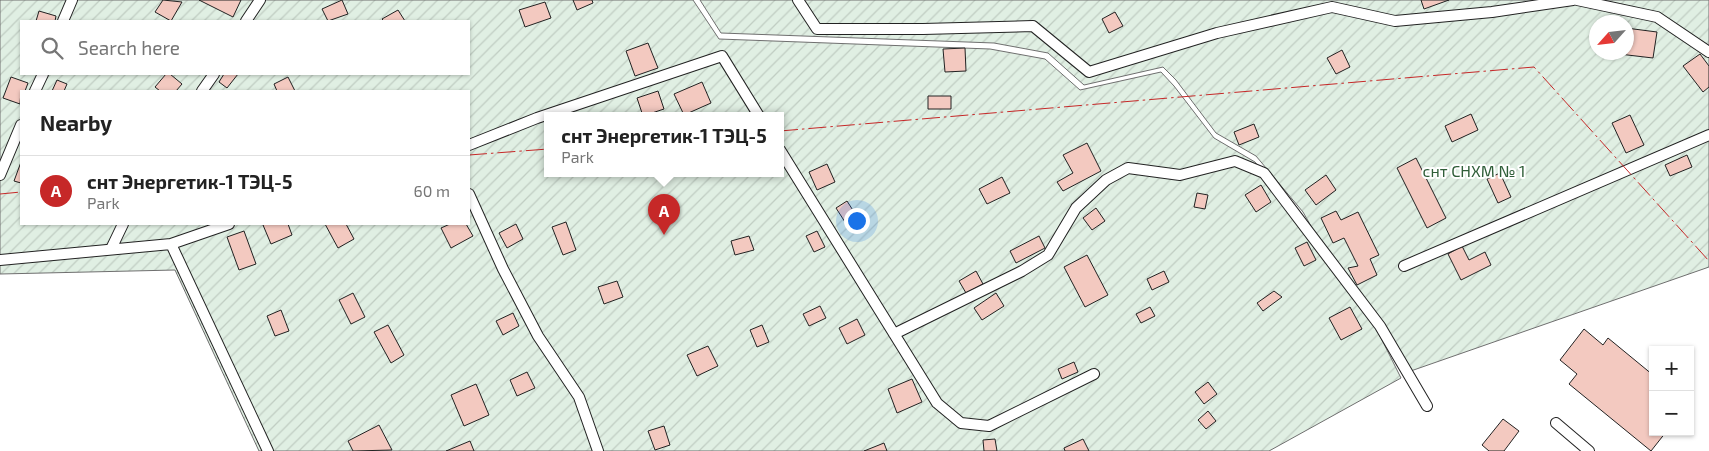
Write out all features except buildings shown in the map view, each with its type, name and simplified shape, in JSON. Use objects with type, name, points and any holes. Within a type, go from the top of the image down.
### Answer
[{"type":"lane","points":[[63,20],[72,0]]},
{"type":"lane","points":[[247,20],[260,0]]},
{"type":"lane","points":[[798,0],[818,29],[1034,26],[1089,72],[1217,33],[1332,7],[1395,21],[1492,12],[1573,0]]},
{"type":"lane","points":[[1347,0],[1351,11]]},
{"type":"lane","points":[[1577,0],[1658,17],[1709,52]]},
{"type":"lane","points":[[555,112],[722,56],[757,112]]},
{"type":"lane","points":[[35,90],[43,75]]},
{"type":"lane","points":[[203,90],[213,75]]},
{"type":"lane","points":[[470,145],[544,116]]},
{"type":"lane","points":[[0,175],[20,126]]},
{"type":"lane","points":[[1404,266],[1709,135]]},
{"type":"lane","points":[[784,156],[937,403],[961,423],[989,426],[1094,374]]},
{"type":"lane","points":[[894,334],[1022,271],[1048,255],[1076,208],[1106,180],[1128,168],[1180,174],[1235,161],[1264,173],[1380,326],[1427,406]]},
{"type":"lane","points":[[470,196],[503,269],[538,336],[579,397],[598,451]]},
{"type":"lane","points":[[111,249],[123,225]]},
{"type":"lane","points":[[0,260],[171,244],[226,225]]},
{"type":"lane","points":[[171,244],[268,451]]},
{"type":"lane","points":[[1556,424],[1589,451]]},
{"type":"green space","name":"снт СНХМ № 1","points":[[0,0],[693,0],[719,39],[990,49],[1045,59],[1080,90],[1161,72],[1214,138],[1255,162],[1301,217],[1328,256],[1303,212],[1256,156],[1216,133],[1176,80],[1163,67],[1084,85],[1048,53],[994,43],[721,33],[700,0],[1709,0],[1709,267],[1405,373],[1377,330],[1401,378],[1269,451],[259,451],[175,270],[0,274]]},
{"type":"power","points":[[784,131],[1534,67],[1709,261]]},
{"type":"power","points":[[470,155],[544,149]]},
{"type":"power","points":[[0,194],[20,192]]},
{"type":"place","name":"снт Энергетик-1 ТЭЦ-5","points":[[664,235]]}]
